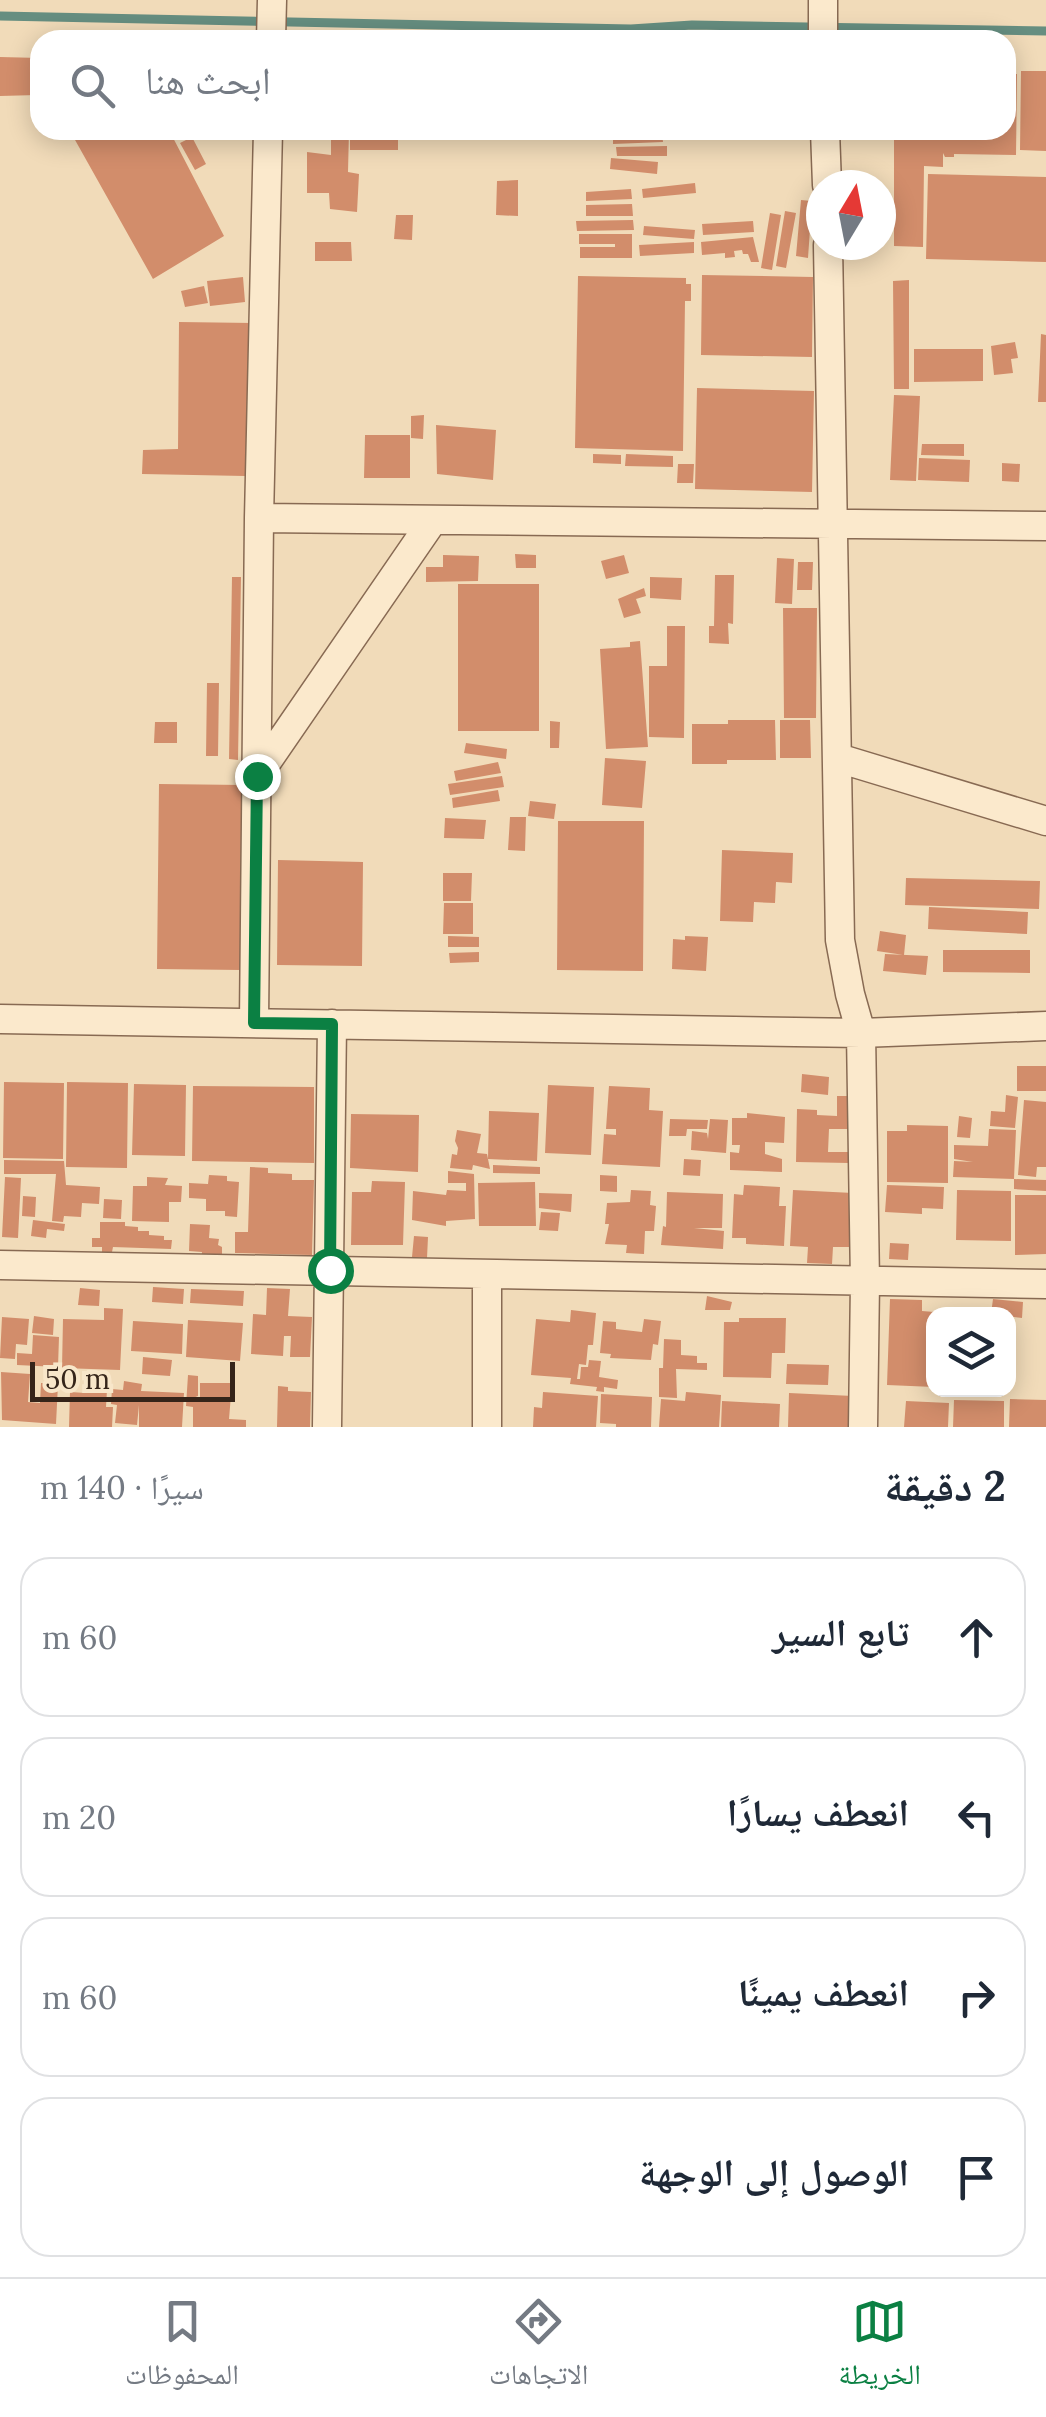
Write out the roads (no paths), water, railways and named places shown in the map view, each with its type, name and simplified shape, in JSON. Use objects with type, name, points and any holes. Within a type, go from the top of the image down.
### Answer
[{"type":"street","points":[[270,30],[272,0]]},
{"type":"street","points":[[823,0],[824,30]]},
{"type":"street","points":[[254,1023],[268,140]]},
{"type":"street","points":[[826,140],[827,170]]},
{"type":"street","points":[[828,260],[840,940],[861,1033],[865,1282],[862,1427]]},
{"type":"street","points":[[259,518],[1046,526]]},
{"type":"street","points":[[257,776],[433,520]]},
{"type":"street","points":[[838,758],[1046,822]]},
{"type":"street","points":[[0,1019],[861,1033],[1046,1026]]},
{"type":"street","points":[[327,1427],[332,1024]]},
{"type":"street","points":[[0,1265],[1046,1284]]},
{"type":"street","points":[[487,1274],[487,1427]]},
{"type":"waterway","points":[[0,16],[631,29],[692,25],[987,30]]},
{"type":"waterway","points":[[1016,30],[1046,31]]}]
